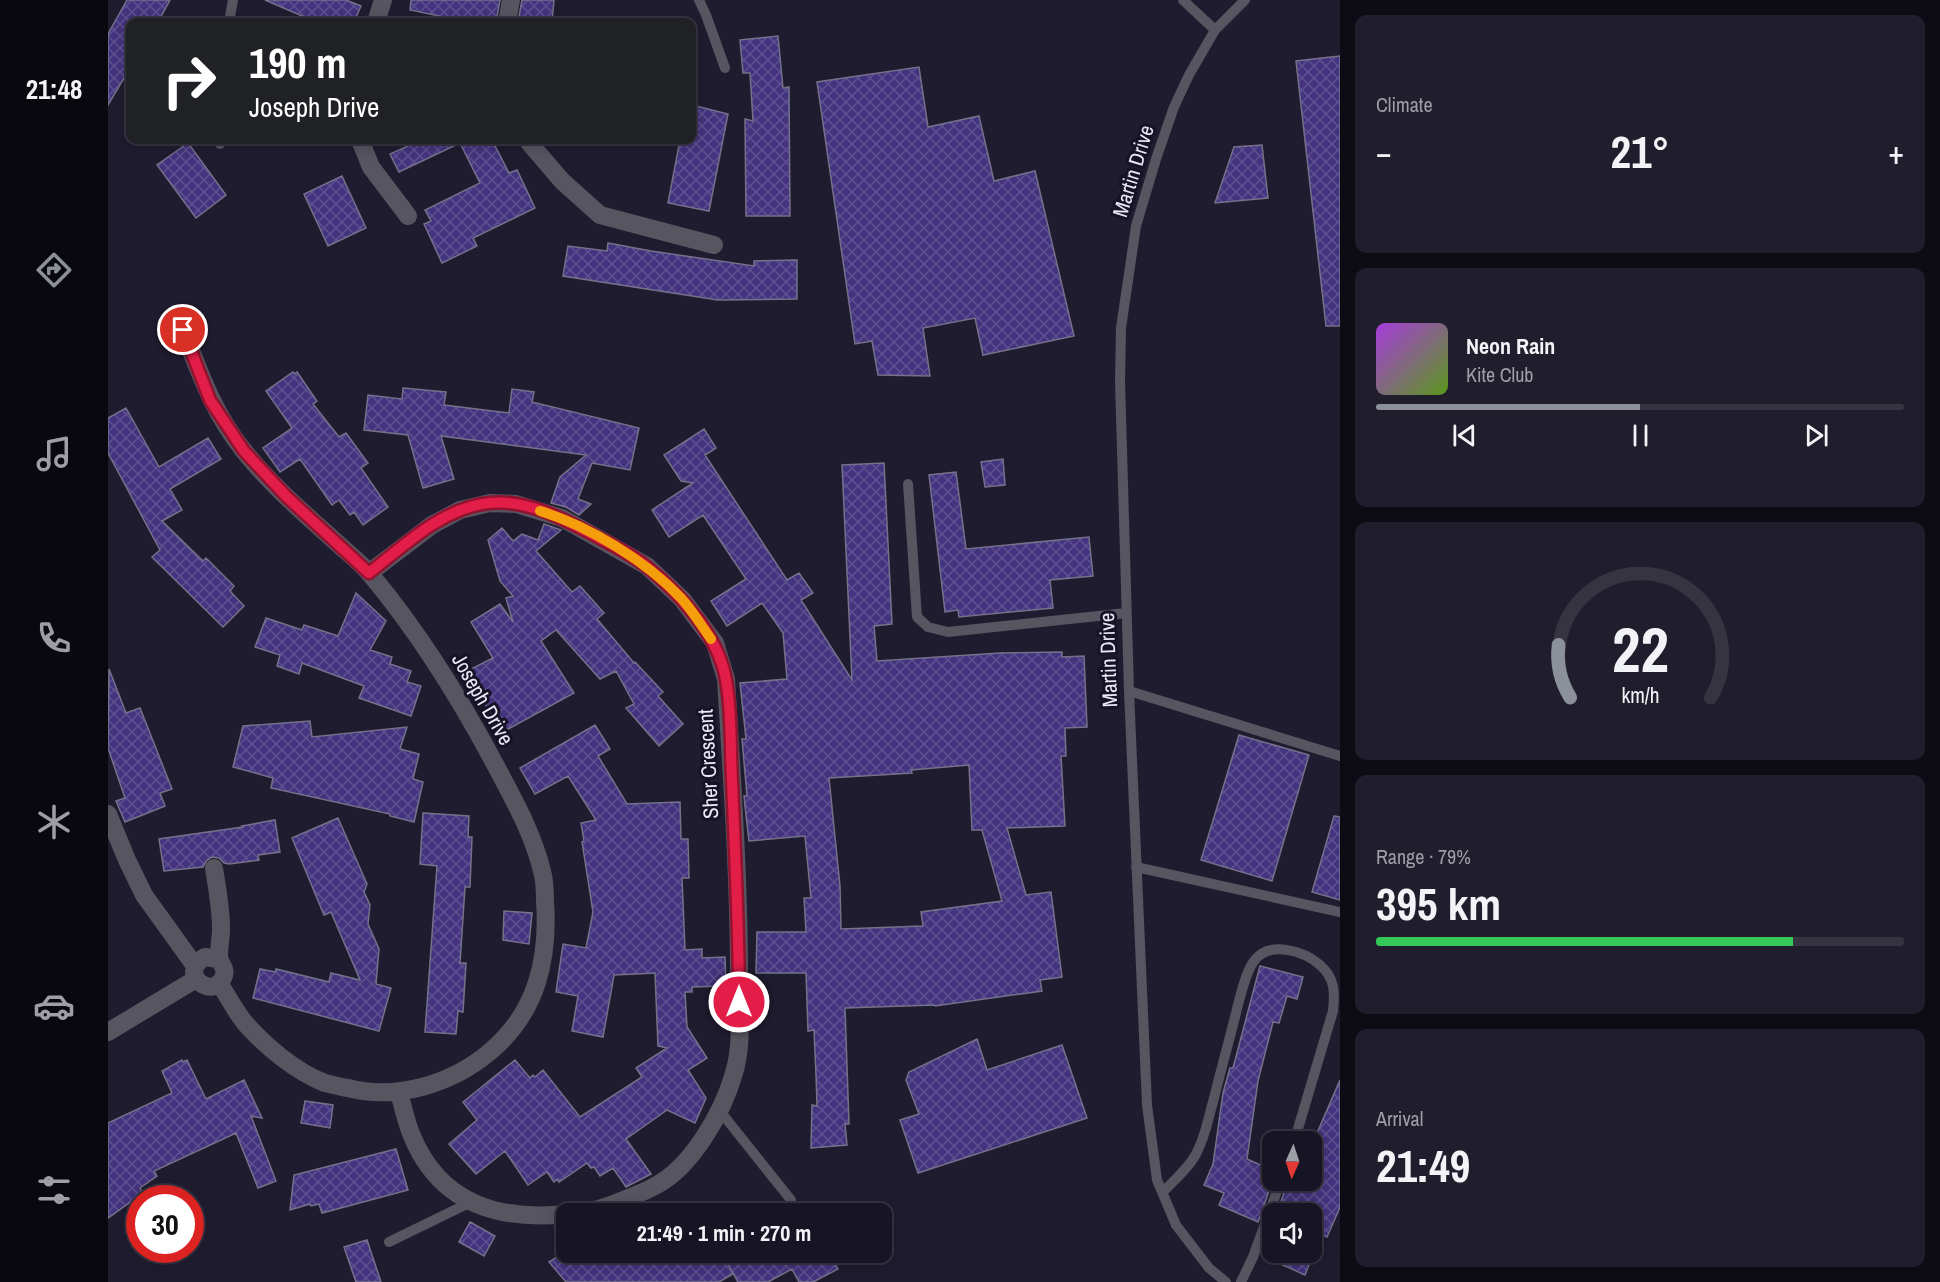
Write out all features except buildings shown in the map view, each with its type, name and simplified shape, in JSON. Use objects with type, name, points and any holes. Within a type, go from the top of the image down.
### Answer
[{"type":"street","points":[[377,18],[383,0]]},
{"type":"street","points":[[508,18],[511,0]]},
{"type":"street","points":[[361,144],[370,167],[408,216]]},
{"type":"street","points":[[530,144],[562,181],[600,215],[714,245]]},
{"type":"street","name":"Joseph Drive","points":[[183,330],[210,400],[244,451],[287,497],[369,573],[423,642],[470,716],[532,836],[543,875],[546,916],[544,956],[538,985],[506,1039],[480,1060],[450,1078],[399,1092],[358,1091],[325,1083],[298,1068],[270,1047],[245,1022],[219,983]]},
{"type":"street","name":"Sher Crescent","points":[[369,573],[432,525],[460,510],[490,503],[516,504],[562,518],[647,566],[682,599],[715,643],[726,679],[739,943],[735,1072],[720,1111],[703,1140],[684,1163],[657,1186],[615,1203]]},
{"type":"street","points":[[108,814],[144,895],[207,987],[219,983],[225,971],[218,959],[221,929],[214,868]]},
{"type":"street","points":[[108,1032],[196,972],[205,957],[218,959]]},
{"type":"street","points":[[399,1092],[412,1136],[422,1156],[444,1184],[469,1203],[499,1211],[533,1216],[556,1215]]},
{"type":"lane","points":[[229,18],[233,0]]},
{"type":"lane","points":[[699,0],[725,68]]},
{"type":"lane","points":[[1184,0],[1215,30]]},
{"type":"lane","name":"Martin Drive","points":[[1226,1282],[1209,1268],[1176,1225],[1158,1180],[1147,1105],[1126,613],[1120,381],[1121,328],[1136,226],[1174,107],[1215,30],[1245,0]]},
{"type":"lane","points":[[908,484],[917,617],[928,627],[948,632],[1126,613]]},
{"type":"lane","points":[[1129,691],[1340,756]]},
{"type":"lane","points":[[1136,867],[1340,912]]},
{"type":"lane","points":[[1163,1192],[1196,1155],[1206,1127],[1241,995],[1253,962],[1262,952],[1293,951],[1314,960],[1328,973],[1333,983],[1335,995],[1333,1011],[1297,1131]]},
{"type":"lane","points":[[720,1111],[791,1200]]},
{"type":"lane","points":[[1241,1282],[1253,1257],[1277,1191]]},
{"type":"lane","points":[[389,1242],[469,1203]]},
{"type":"slow traffic","points":[[540,511],[562,518],[647,566],[682,599],[711,639]]},
{"type":"route","points":[[183,330],[210,400],[244,451],[287,497],[369,573],[432,525],[460,510],[490,503],[516,504],[562,518],[614,547],[647,566],[682,599],[715,643],[726,679],[736,866],[739,1002]]}]
